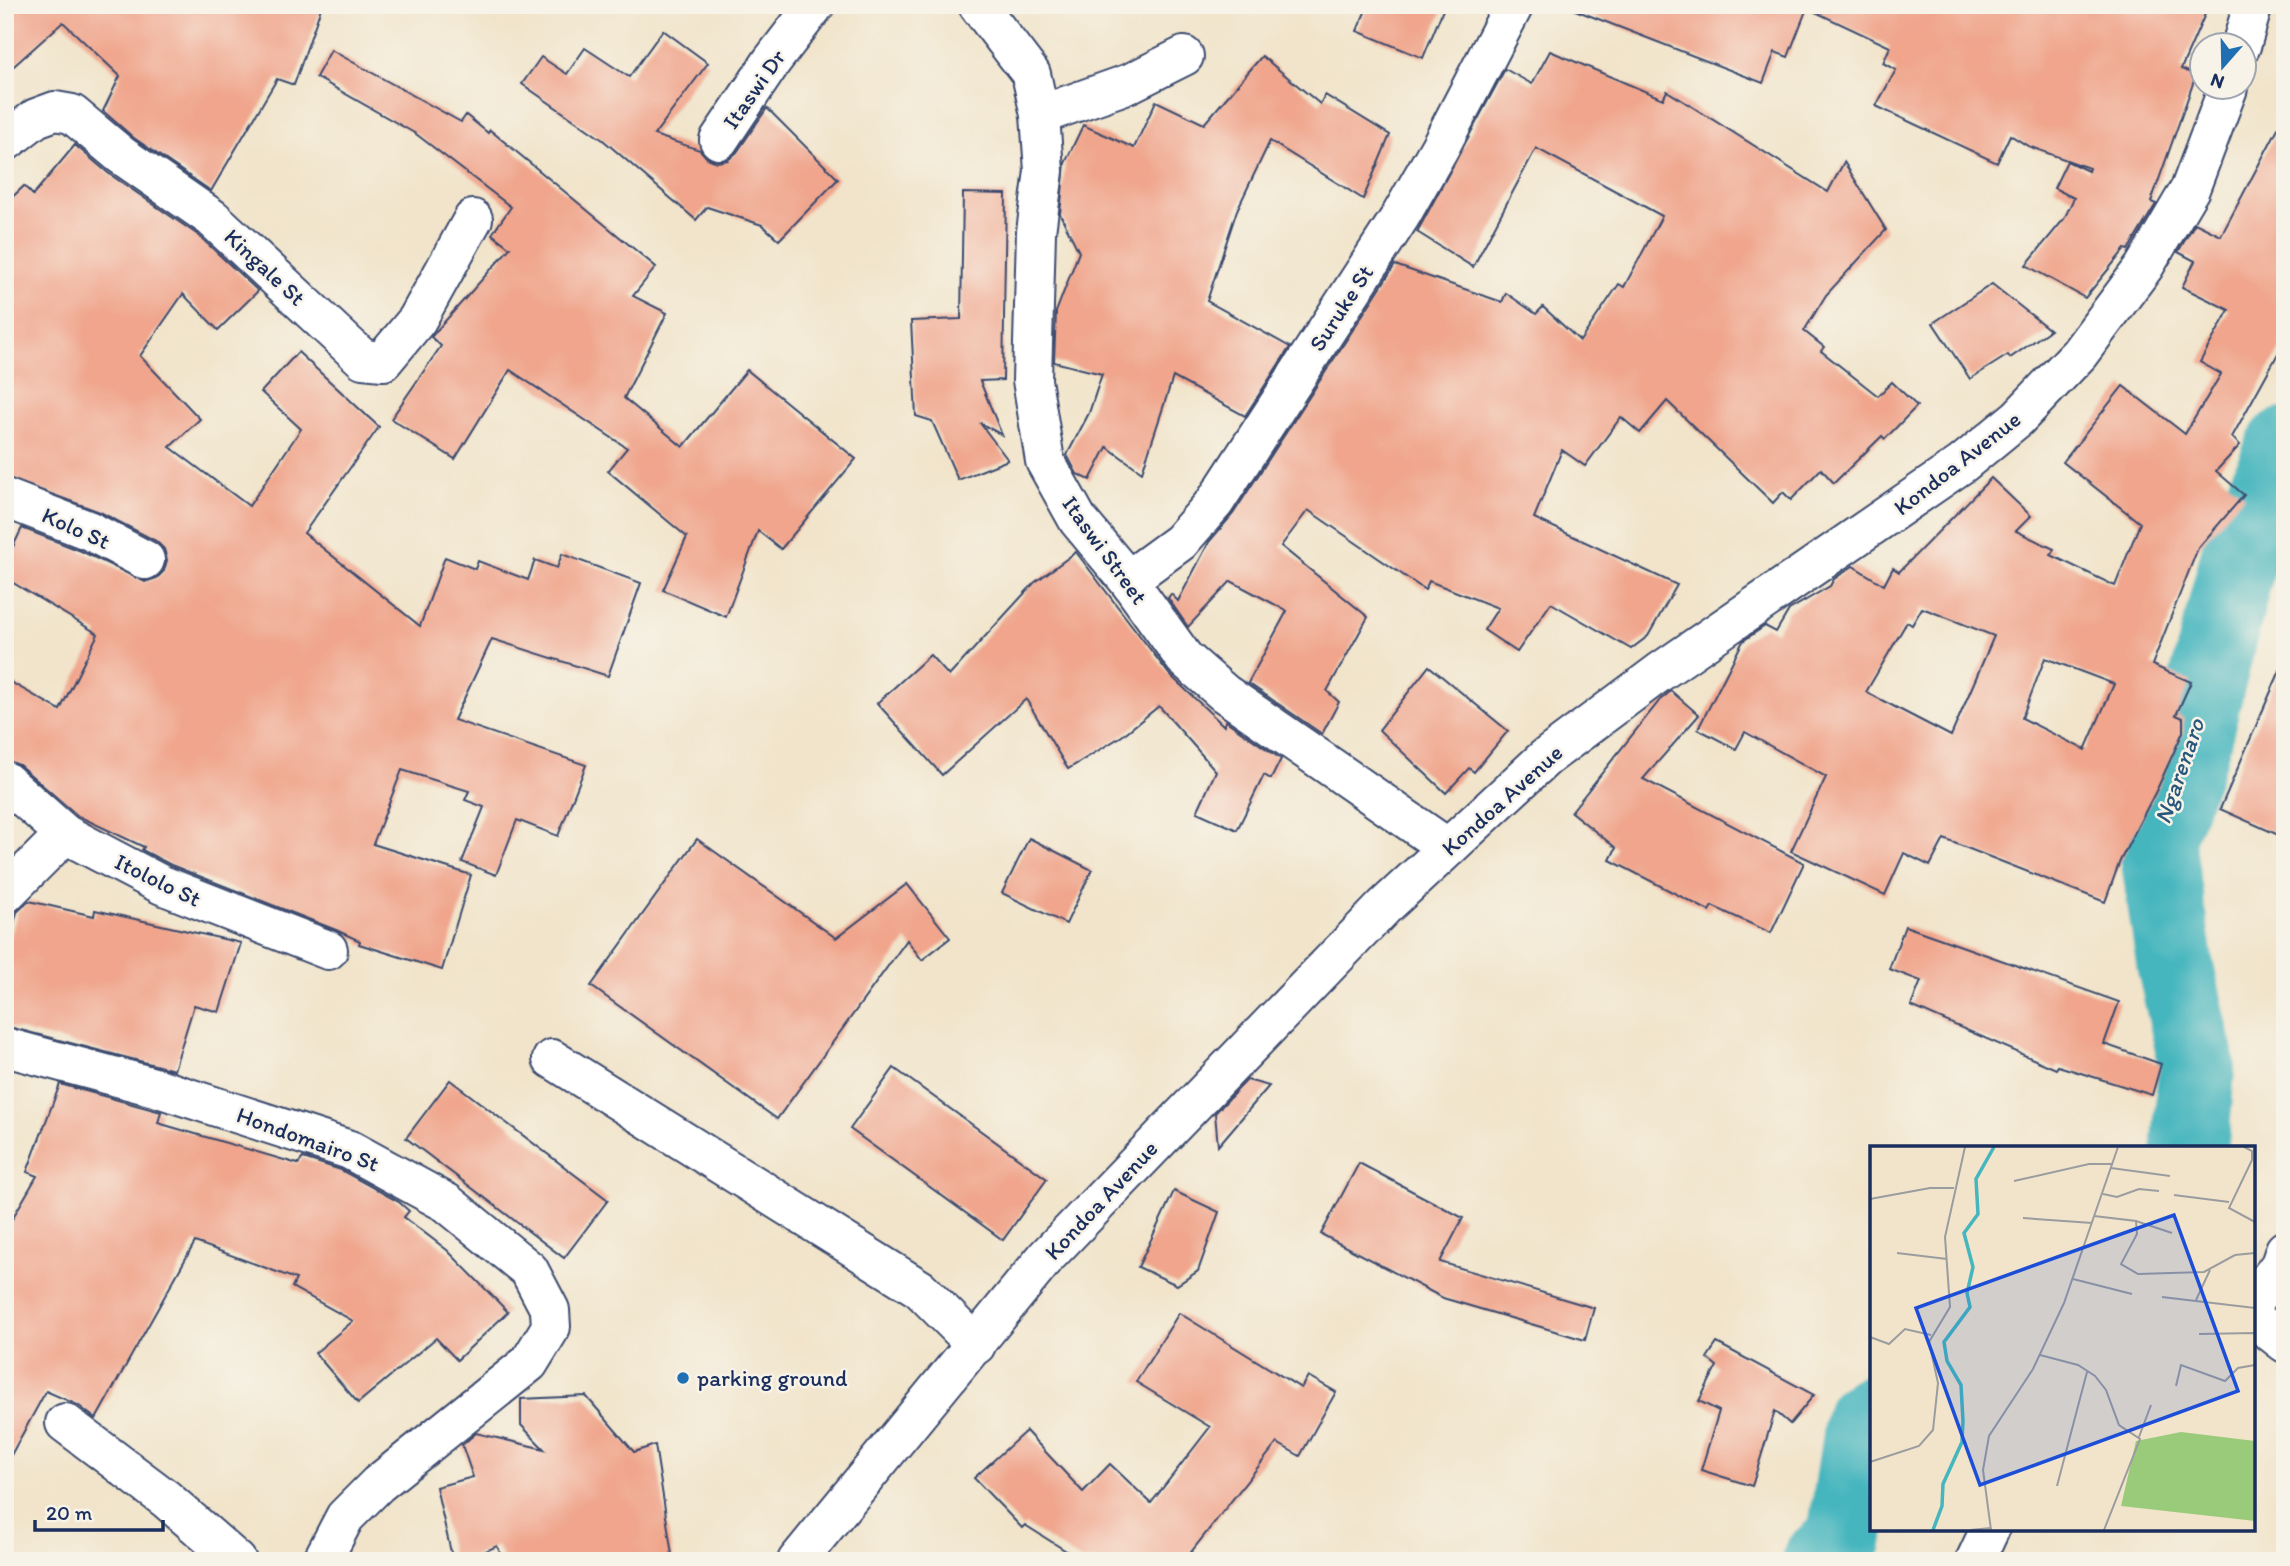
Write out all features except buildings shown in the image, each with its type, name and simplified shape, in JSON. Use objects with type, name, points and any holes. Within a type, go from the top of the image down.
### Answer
[{"type":"street","name":"Itaswi Dr","points":[[719,140],[772,61],[815,5]]},
{"type":"street","name":"Itaswi Street","points":[[978,5],[1031,74],[1040,115],[1044,171],[1036,232],[1032,380],[1045,461],[1077,520],[1128,580],[1184,658],[1224,693],[1448,848]]},
{"type":"street","name":"Suruke St","points":[[1128,580],[1180,542],[1215,502],[1400,217],[1514,5]]},
{"type":"street","points":[[2245,32],[2253,5]]},
{"type":"street","points":[[1040,115],[1130,83],[1184,56]]},
{"type":"street","name":"Kondoa Avenue","points":[[797,1561],[1046,1257],[1384,907],[1545,758],[1660,673],[1962,464],[2018,418],[2079,354],[2144,268],[2190,189],[2223,102]]},
{"type":"street","name":"Kingale St","points":[[5,142],[36,118],[55,111],[72,114],[121,155],[212,218],[363,359],[372,363],[383,361],[416,320],[473,219]]},
{"type":"street","name":"Kolo St","points":[[5,498],[90,531],[145,561]]},
{"type":"street","name":"Itololo St","points":[[5,781],[65,834],[162,885],[328,950]]},
{"type":"street","points":[[5,894],[65,834]]},
{"type":"street","name":"Hondomairo St","points":[[5,1047],[158,1088],[350,1150],[447,1203],[529,1269],[550,1310],[551,1327],[529,1363],[378,1484],[345,1517],[323,1561]]},
{"type":"street","points":[[552,1059],[920,1289],[976,1345]]},
{"type":"street","points":[[2255,1298],[2280,1265],[2285,1250]]},
{"type":"street","points":[[2255,1320],[2285,1343]]},
{"type":"street","points":[[65,1423],[166,1499],[237,1561]]},
{"type":"street","points":[[1975,1561],[1989,1531]]},
{"type":"waterway","name":"Ngarenaro","points":[[2190,1146],[2197,1063],[2175,965],[2156,838],[2190,750],[2241,548],[2285,446]]},
{"type":"waterway","name":"Ngarenaro","points":[[1820,1561],[1845,1539],[1863,1419],[1870,1414]]},
{"type":"place","name":"parking ground","points":[[683,1378]]}]
